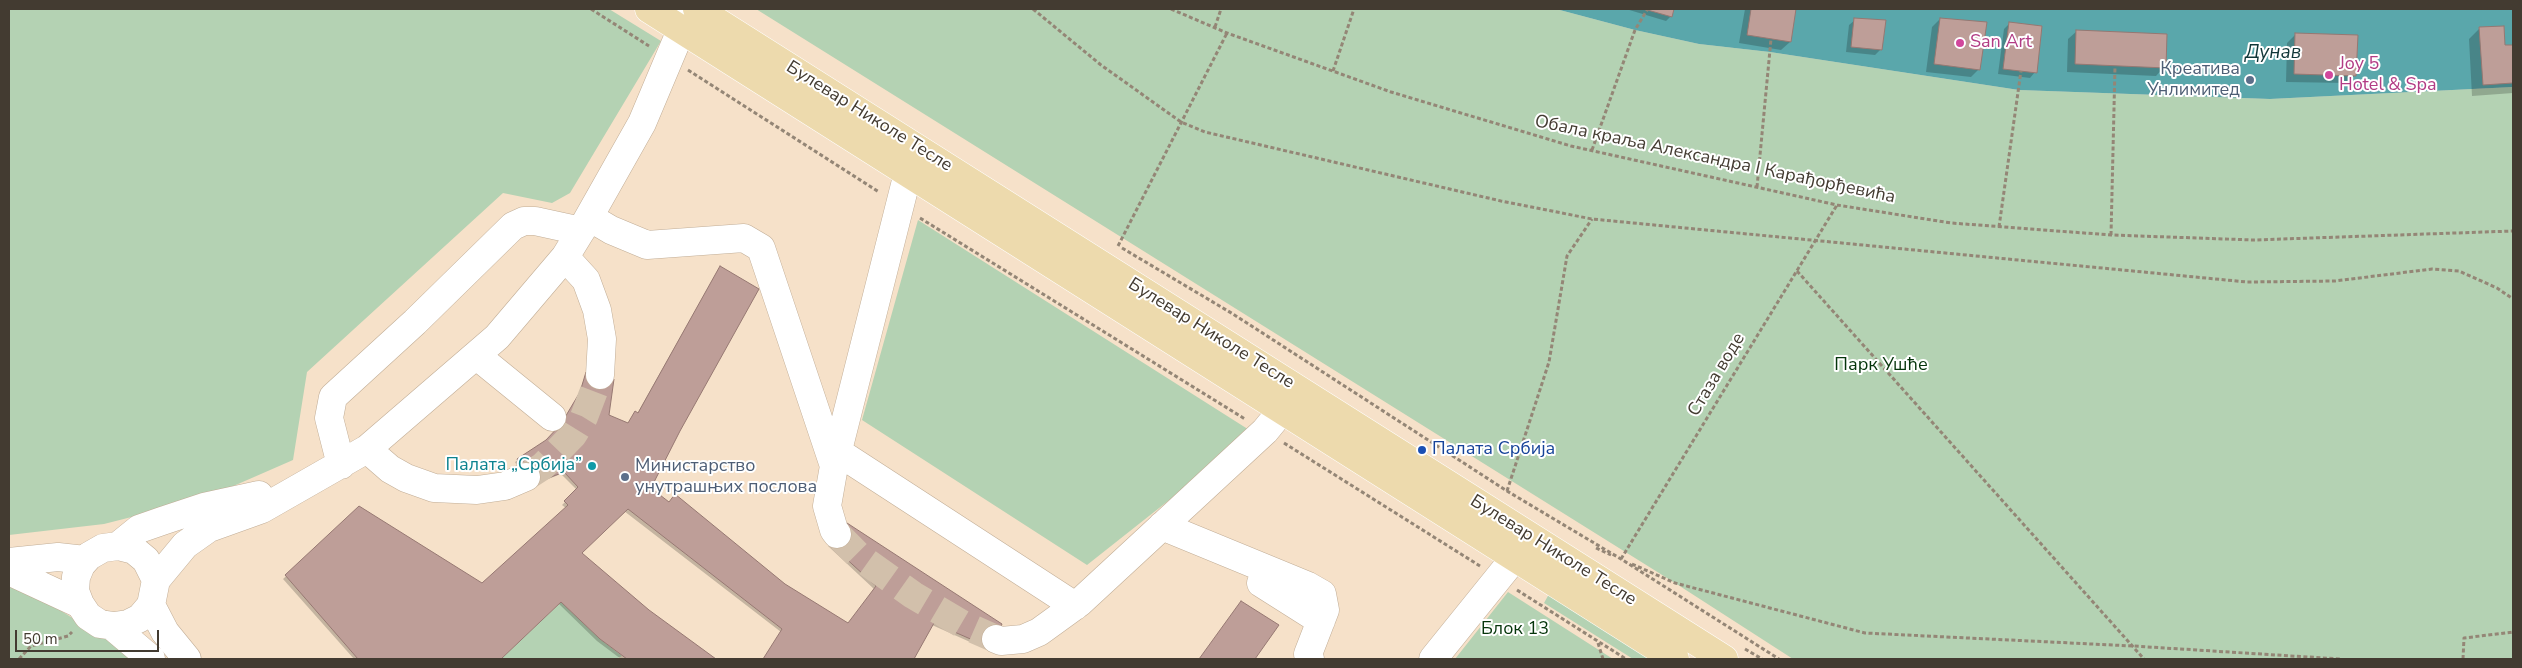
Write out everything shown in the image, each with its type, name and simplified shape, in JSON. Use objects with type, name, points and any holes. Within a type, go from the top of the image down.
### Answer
[{"type":"main road","name":"Булевар Николе Тесле","points":[[650,9],[690,15],[915,162],[1291,400],[1515,558],[1675,659]]},
{"type":"main road","name":"Булевар Николе Тесле","points":[[1515,558],[1724,659]]},
{"type":"lane","points":[[187,659],[165,632],[153,593],[146,560],[134,550],[118,546],[103,548],[85,560],[76,577],[76,591],[93,615],[128,624],[140,618],[153,593],[185,545],[209,528],[262,509],[367,449],[497,338],[565,257],[585,224],[642,124],[690,15]]},
{"type":"lane","points":[[837,534],[826,506],[836,459],[900,205],[915,162]]},
{"type":"lane","points":[[341,465],[329,418],[333,397],[415,322],[513,226],[524,221],[585,224],[611,230],[647,245],[744,238],[761,248],[836,459],[1075,606]]},
{"type":"lane","points":[[565,257],[586,280],[597,310],[602,339],[600,375]]},
{"type":"lane","points":[[477,356],[552,417]]},
{"type":"lane","points":[[996,639],[1001,641],[1023,639],[1038,632],[1075,606],[1265,431],[1291,400]]},
{"type":"lane","points":[[367,449],[390,470],[434,488],[476,490],[505,486],[526,477]]},
{"type":"lane","points":[[118,546],[139,529],[162,520],[204,507],[300,488]]},
{"type":"lane","points":[[1162,526],[1267,569],[1261,583],[1321,621],[1308,654],[1310,659]]},
{"type":"lane","points":[[9,562],[58,557],[85,560]]},
{"type":"lane","points":[[1433,659],[1515,558]]},
{"type":"lane","points":[[9,571],[93,615],[151,659]]},
{"type":"path","points":[[591,9],[900,205],[1265,431],[1515,558],[1598,642],[1626,659]]},
{"type":"path","points":[[1033,9],[1101,65],[1181,122],[1205,132],[1501,201],[1592,219],[2247,282],[2336,281],[2432,269],[2459,271],[2497,288],[2513,299]]},
{"type":"path","name":"Обала краља Александра I Карађорђевића","points":[[1172,9],[1227,33],[1392,92],[1592,150],[1837,205],[1950,223],[2111,235],[2254,240],[2513,231]]},
{"type":"path","points":[[1215,28],[1221,9]]},
{"type":"path","points":[[1333,71],[1354,9]]},
{"type":"path","points":[[1592,150],[1635,30],[1647,10]]},
{"type":"path","points":[[1118,246],[1227,33]]},
{"type":"path","points":[[1757,187],[1771,39]]},
{"type":"path","points":[[2111,235],[2115,66]]},
{"type":"path","points":[[1999,227],[2021,71]]},
{"type":"path","name":"Стаза воде","points":[[1621,559],[1837,205]]},
{"type":"path","points":[[1507,491],[1549,362],[1567,256],[1592,219]]},
{"type":"path","points":[[1110,241],[1233,314],[1507,491],[1621,559],[1779,659]]},
{"type":"path","points":[[1797,271],[2144,659]]},
{"type":"path","points":[[1588,545],[1675,583],[1865,633],[2132,646],[2340,659]]},
{"type":"path","points":[[19,659],[30,646],[68,636],[93,615]]},
{"type":"path","points":[[2462,659],[2464,638],[2513,632]]},
{"type":"path","points":[[1598,642],[1602,659]]},
{"type":"green space","points":[[9,9],[609,9],[661,41],[570,193],[552,203],[503,193],[307,372],[293,460],[206,498],[104,524],[9,535]]},
{"type":"green space","name":"Парк Ушће","points":[[756,9],[1556,9],[1635,30],[1699,44],[1770,52],[2019,90],[2270,99],[2513,87],[2513,659],[1793,659],[1675,583]]},
{"type":"green space","points":[[918,220],[1254,433],[1087,565],[862,420]]},
{"type":"green space","points":[[9,586],[22,586],[137,659],[9,659]]},
{"type":"green space","name":"Блок 13","points":[[1508,592],[1613,659],[1455,659]]},
{"type":"green space","points":[[1549,594],[1652,659],[1633,659],[1544,603]]},
{"type":"green space","points":[[561,602],[600,639],[622,656],[616,659],[501,659]]},
{"type":"water","name":"Дунав","points":[[1556,9],[2513,9],[2513,87],[2270,99],[2019,90],[1770,52],[1699,44],[1635,30]]},
{"type":"building","points":[[1644,9],[1674,9],[1672,17]]},
{"type":"building","points":[[1751,9],[1796,9],[1791,42],[1747,35]]},
{"type":"building","points":[[1854,18],[1886,20],[1882,50],[1851,47]]},
{"type":"building","name":"San Art","points":[[1940,18],[1987,22],[1980,70],[1934,64]]},
{"type":"building","points":[[2009,22],[2042,26],[2037,73],[2003,69]]},
{"type":"building","points":[[2504,26],[2505,45],[2513,45],[2513,83],[2483,85],[2479,27]]},
{"type":"building","points":[[2076,30],[2167,34],[2166,68],[2075,64]]},
{"type":"building","points":[[2295,33],[2358,35],[2356,76],[2294,74]]},
{"type":"building","name":"Палата „Србија”","points":[[720,266],[759,289],[680,431],[651,488],[669,502],[675,494],[785,584],[848,623],[876,586],[829,543],[847,523],[1002,624],[991,648],[934,623],[914,659],[763,659],[782,629],[628,509],[582,553],[649,610],[716,659],[627,659],[600,639],[561,602],[501,659],[358,659],[285,575],[359,506],[482,583],[568,505],[564,501],[578,487],[564,472],[530,485],[517,459],[546,440],[561,424],[580,392],[586,372],[614,379],[609,415],[628,423],[635,411],[638,413]]},
{"type":"building","points":[[1241,601],[1279,625],[1255,659],[1199,659]]},
{"type":"tunnel","points":[[526,477],[543,466],[573,435],[584,417],[600,375]]},
{"type":"tunnel","points":[[837,534],[861,558],[913,595],[962,624],[996,639]]},
{"type":"place","name":"San Art","points":[[1960,43]]},
{"type":"place","name":"Joy 5 Hotel & Spa","points":[[2329,75]]},
{"type":"place","name":"Креатива Унлимитед","points":[[2250,80]]},
{"type":"place","name":"Палата Србија","points":[[1422,450]]},
{"type":"place","name":"Палата „Србија”","points":[[592,466]]},
{"type":"place","name":"Министарство унутрашњих послова","points":[[625,477]]}]
